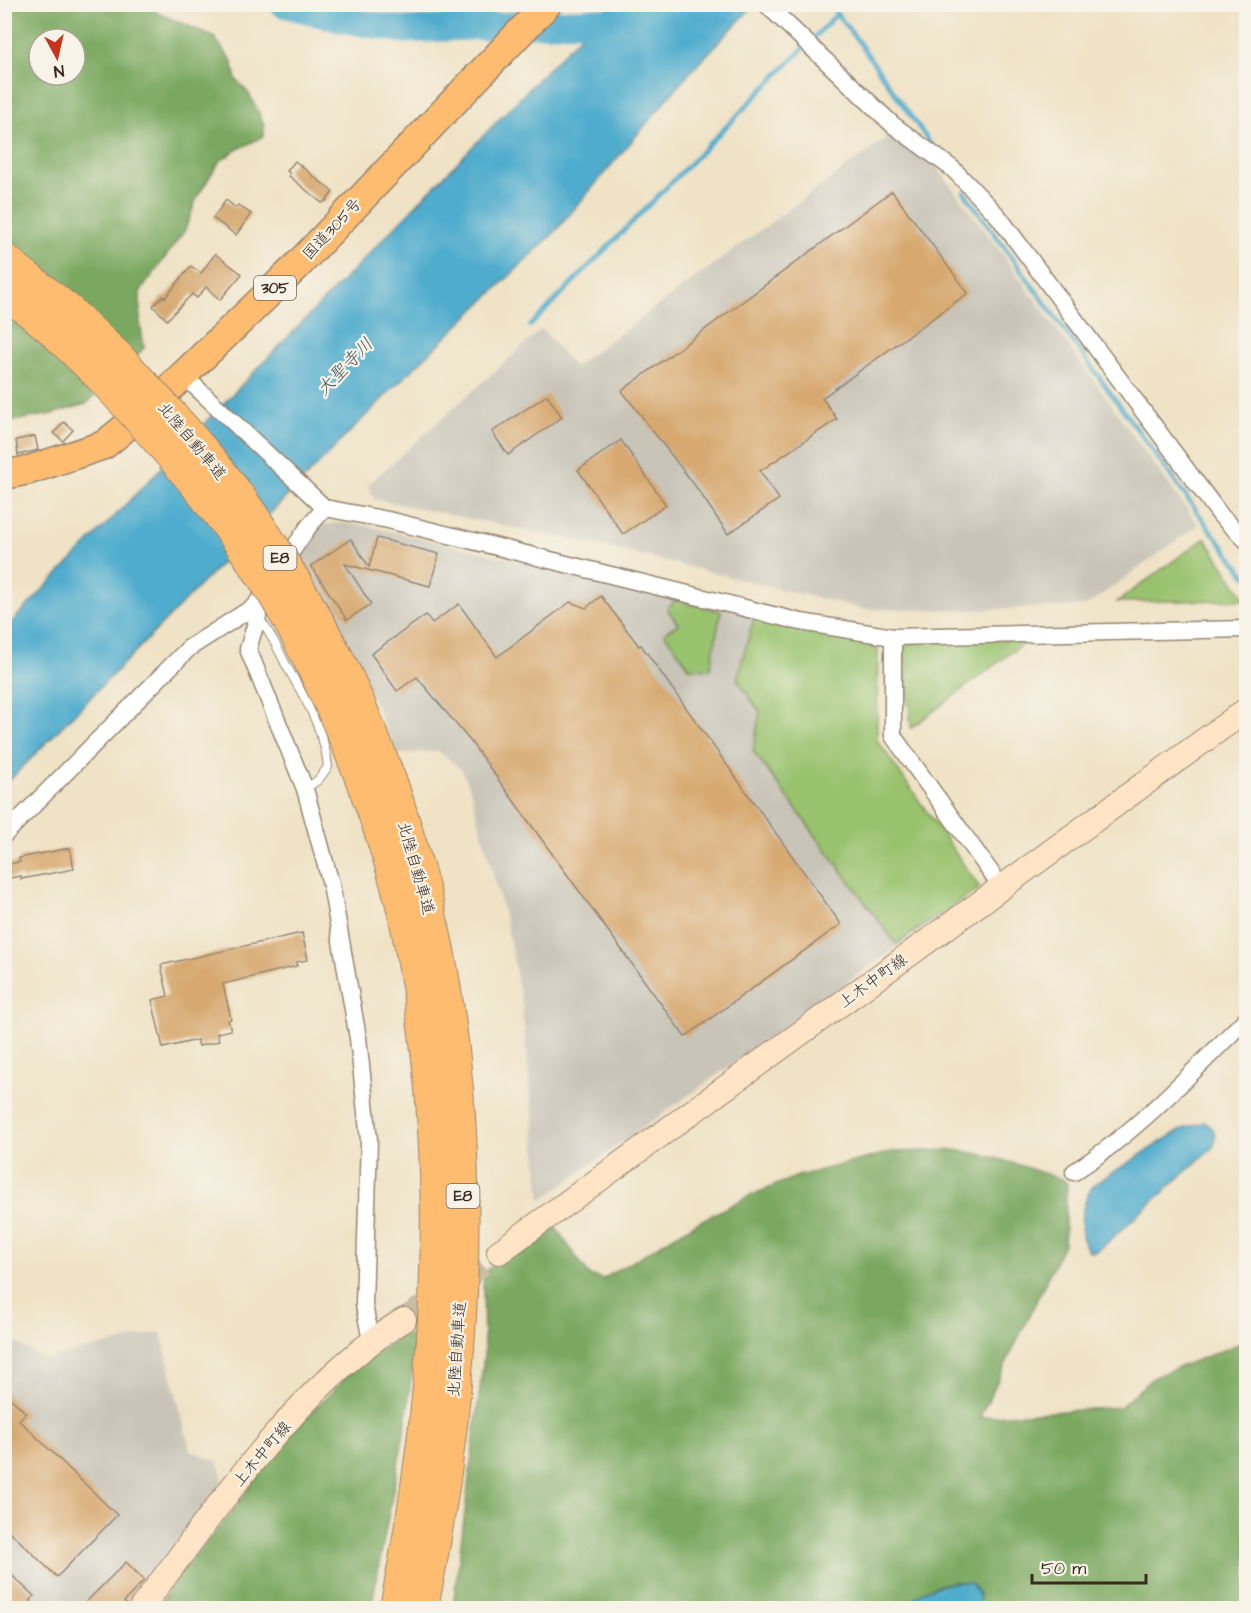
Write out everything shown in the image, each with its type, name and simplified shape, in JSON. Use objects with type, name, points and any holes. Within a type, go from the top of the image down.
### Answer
[{"type":"highway","name":"国道305号","points":[[4,475],[29,470],[104,445],[148,409],[189,382],[545,7]]},
{"type":"highway","name":"北陸自動車道","points":[[4,259],[68,310],[110,367]]},
{"type":"highway","name":"北陸自動車道","points":[[4,291],[49,327],[110,367],[172,416],[211,462],[249,510],[279,555],[340,663],[368,723],[381,792],[388,853],[404,912],[416,975],[433,1109],[437,1183],[436,1277],[428,1390],[414,1503],[396,1608]]},
{"type":"highway","name":"北陸自動車道","points":[[381,792],[429,907],[442,971],[459,1108],[463,1181],[460,1336],[440,1508],[422,1608]]},
{"type":"main road","name":"上木中町線","points":[[499,1252],[1246,710]]},
{"type":"main road","name":"上木中町線","points":[[141,1608],[249,1467],[309,1397],[371,1341],[404,1320]]},
{"type":"street","points":[[766,4],[893,125],[953,169],[998,216],[1221,516],[1246,540]]},
{"type":"street","points":[[189,382],[325,508],[388,520],[801,622],[893,638],[1246,629]]},
{"type":"street","points":[[325,508],[309,526],[256,611],[248,649],[305,789],[331,884],[358,1038],[369,1140],[363,1305],[371,1341]]},
{"type":"street","points":[[4,835],[189,648],[256,611]]},
{"type":"street","points":[[893,638],[893,736],[1002,888]]},
{"type":"street","points":[[1074,1172],[1116,1143],[1146,1117],[1246,1019]]},
{"type":"lane","points":[[256,611],[308,705],[327,753],[328,767],[318,780],[305,789]]},
{"type":"shaded area","points":[[892,134],[936,166],[1198,525],[1086,606],[973,610],[864,609],[602,546],[374,499],[368,485],[542,329],[574,367]]},
{"type":"shaded area","points":[[339,523],[369,526],[733,611],[878,642],[877,740],[980,888],[541,1200],[522,1004],[507,925],[469,785],[461,769],[438,751],[397,754],[354,657],[296,557],[318,525]]},
{"type":"shaded area","points":[[4,1309],[13,1342],[45,1359],[161,1332],[190,1450],[218,1462],[223,1481],[126,1608],[5,1608]]},
{"type":"green space","points":[[4,5],[154,5],[157,13],[213,36],[232,61],[236,79],[249,94],[257,109],[264,125],[264,136],[236,150],[219,162],[197,197],[185,230],[140,292],[140,322],[144,348],[86,404],[52,414],[7,422],[4,417]]},
{"type":"green space","points":[[1205,538],[1246,600],[1117,602]]},
{"type":"green space","points":[[675,600],[721,611],[710,669],[690,668],[664,633],[678,624],[667,609]]},
{"type":"green space","points":[[754,618],[842,638],[878,642],[877,740],[980,888],[896,944],[753,751],[760,712],[737,679]]},
{"type":"green space","points":[[1029,639],[911,728],[903,642]]},
{"type":"green space","points":[[952,1150],[980,1154],[1008,1162],[1062,1179],[1067,1183],[1064,1244],[980,1417],[1120,1407],[1154,1377],[1246,1341],[1246,1608],[979,1608],[979,1595],[971,1583],[961,1582],[934,1587],[910,1601],[903,1608],[453,1608],[484,1356],[483,1272],[556,1228],[589,1275],[603,1279],[693,1225],[747,1197],[798,1176],[892,1152]]},
{"type":"green space","points":[[416,1333],[406,1422],[371,1608],[157,1608],[183,1569],[227,1519],[280,1444],[353,1370],[399,1337]]},
{"type":"water","name":"大聖寺川","points":[[610,5],[754,5],[685,78],[554,233],[385,396],[5,785],[5,629]]},
{"type":"water","points":[[1204,1122],[1214,1132],[1216,1139],[1213,1147],[1107,1243],[1097,1251],[1090,1252],[1085,1245],[1081,1227],[1087,1197],[1096,1183],[1180,1130]]},
{"type":"water","points":[[955,1582],[971,1583],[979,1595],[979,1608],[903,1608],[925,1590]]},
{"type":"building","points":[[295,161],[333,192],[326,201],[322,203],[289,176],[287,171]]},
{"type":"building","points":[[892,191],[968,293],[822,398],[837,419],[760,471],[779,499],[728,534],[696,487],[622,391]]},
{"type":"building","points":[[226,200],[236,208],[238,205],[251,214],[236,235],[213,218]]},
{"type":"building","points":[[215,254],[242,274],[220,300],[206,287],[197,298],[192,294],[167,320],[153,306],[163,296],[165,298],[191,266],[201,273]]},
{"type":"building","points":[[547,395],[562,417],[508,455],[492,432]]},
{"type":"building","points":[[64,422],[73,430],[63,441],[54,433]]},
{"type":"building","points":[[35,436],[38,450],[18,455],[16,440]]},
{"type":"building","points":[[621,440],[666,505],[623,534],[578,470]]},
{"type":"building","points":[[377,538],[439,554],[430,586],[345,564],[371,604],[347,620],[311,566],[351,539],[369,567]]},
{"type":"building","points":[[601,596],[639,646],[641,645],[841,924],[685,1037],[471,742],[417,677],[397,691],[371,654],[426,615],[432,623],[459,604],[497,657],[570,602],[586,608]]},
{"type":"building","points":[[70,848],[74,869],[21,879],[21,876],[4,879],[4,865],[20,862],[19,858]]},
{"type":"building","points":[[302,933],[308,960],[296,962],[297,966],[223,984],[231,1019],[228,1020],[231,1030],[217,1033],[219,1041],[199,1046],[197,1040],[163,1048],[152,1000],[168,996],[161,965]]},
{"type":"building","points":[[4,1392],[26,1413],[19,1420],[117,1515],[57,1577],[4,1526]]},
{"type":"building","points":[[126,1562],[144,1580],[124,1602],[127,1608],[80,1608]]},
{"type":"building","points":[[4,1568],[34,1596],[30,1601],[37,1608],[10,1608],[4,1604]]},
{"type":"waterway","points":[[283,4],[340,19],[404,30],[594,21],[629,23]]},
{"type":"waterway","points":[[829,4],[932,146]]},
{"type":"waterway","points":[[530,326],[837,14]]},
{"type":"waterway","points":[[964,192],[1246,576]]},
{"type":"tunnel","points":[[404,1320],[499,1252]]}]
